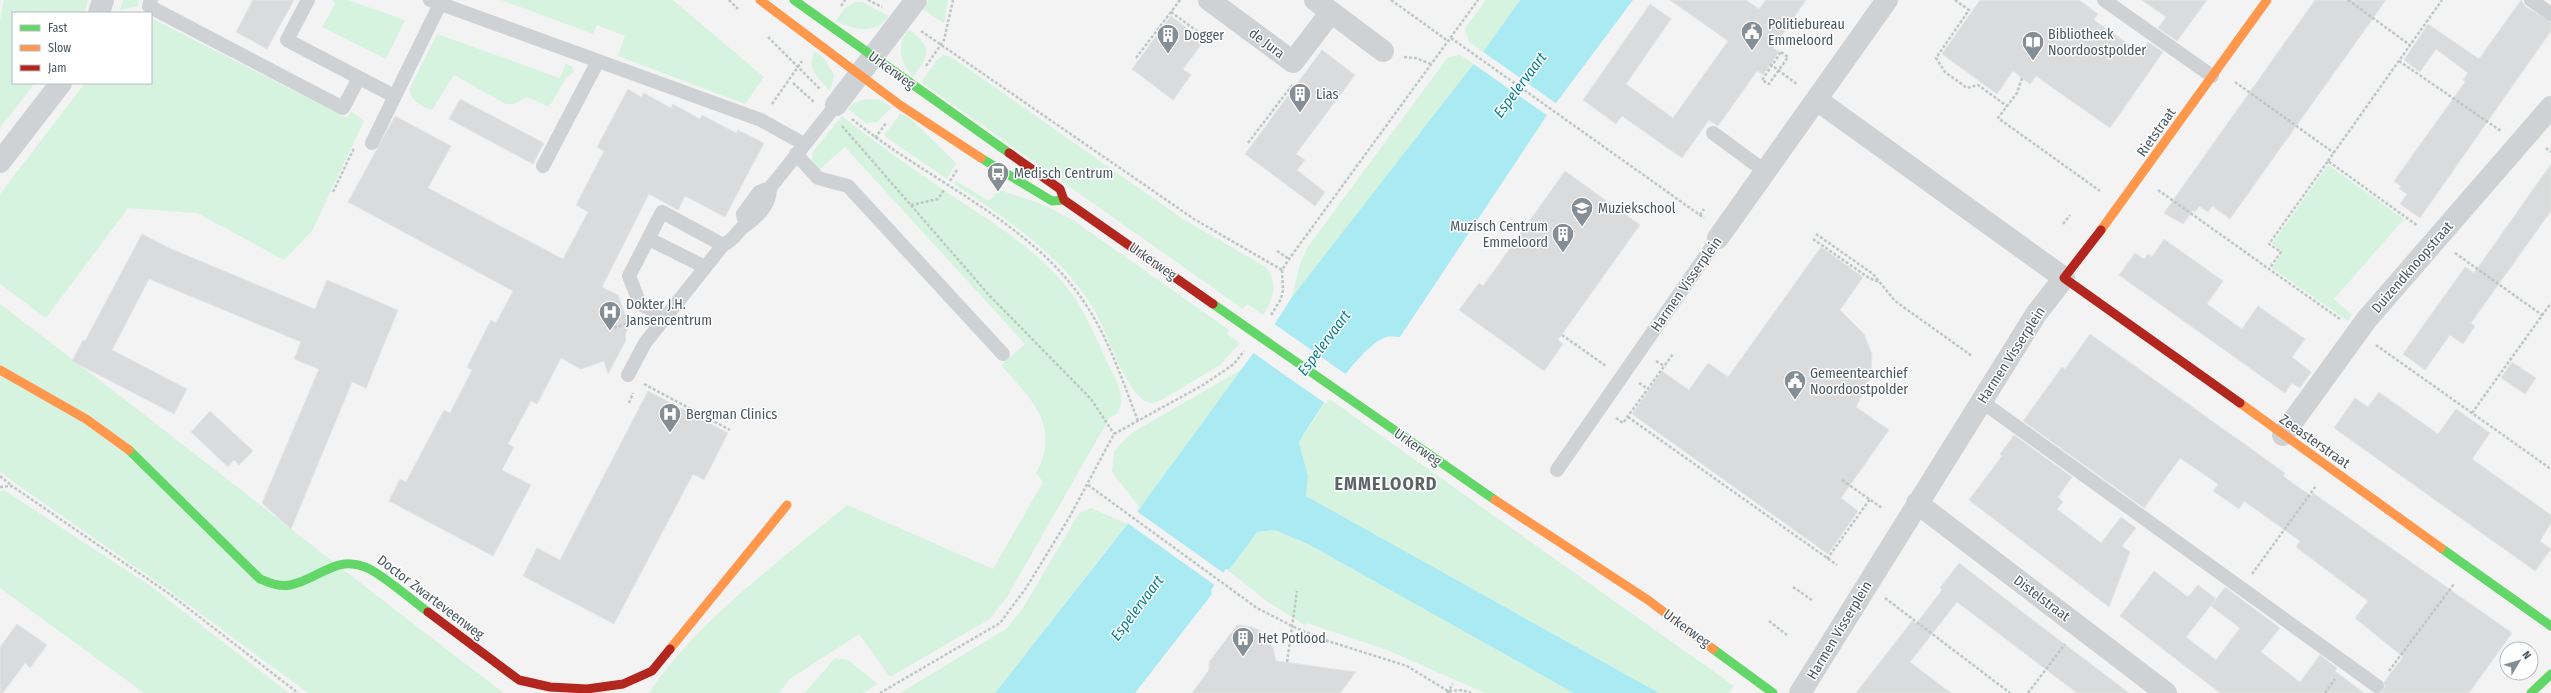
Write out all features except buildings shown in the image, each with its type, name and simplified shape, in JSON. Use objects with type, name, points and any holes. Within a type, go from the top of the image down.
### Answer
[{"type":"street","points":[[99,12],[103,0]]},
{"type":"street","name":"Urkerweg","points":[[760,0],[900,105],[997,168],[1052,201],[1064,200]]},
{"type":"street","name":"Urkerweg","points":[[794,0],[1060,190],[1064,200],[1487,494],[1648,600],[1774,693]]},
{"type":"street","points":[[860,75],[916,0]]},
{"type":"street","name":"de Jura","points":[[1210,0],[1293,62],[1323,6],[1383,51]]},
{"type":"street","name":"Rietstraat","points":[[2064,278],[2112,218],[2267,0]]},
{"type":"street","name":"Harmen Visserplein","points":[[1718,238],[1774,167],[1817,100],[1851,59],[1888,3]]},
{"type":"street","name":"Urkerweg","points":[[836,112],[860,75]]},
{"type":"street","points":[[0,162],[60,84]]},
{"type":"street","points":[[1817,100],[2064,278]]},
{"type":"street","name":"Duizendknoopstraat","points":[[2283,435],[2368,319],[2551,107]]},
{"type":"street","name":"Harmen Visserplein","points":[[1800,693],[2036,314],[2064,278]]},
{"type":"street","name":"Zeeasterstraat","points":[[2064,278],[2551,626]]},
{"type":"street","name":"Doctor Zwarteveenweg","points":[[0,370],[105,430],[121,443],[260,579],[276,586],[292,585],[334,564],[355,561],[367,567],[519,680],[543,688],[565,690],[618,685],[642,678],[652,671],[787,505]]},
{"type":"street","name":"Distelstraat","points":[[1917,503],[2166,693]]},
{"type":"street","points":[[2531,693],[2551,674]]},
{"type":"lane","points":[[151,0],[149,6],[343,108],[359,78]]},
{"type":"lane","points":[[308,0],[288,40],[394,96]]},
{"type":"lane","points":[[2104,0],[2212,76]]},
{"type":"lane","points":[[2531,0],[2551,14]]},
{"type":"lane","points":[[372,143],[388,113],[435,2],[761,120],[800,149],[818,178],[848,186],[1003,354]]},
{"type":"lane","points":[[543,166],[598,61]]},
{"type":"lane","name":"Urkerweg","points":[[723,245],[734,240],[745,225],[744,214],[759,192],[770,188],[800,149],[836,112]]},
{"type":"lane","points":[[1713,134],[1774,167]]},
{"type":"lane","points":[[628,375],[646,343],[667,317],[723,245],[662,212],[629,276],[640,304],[667,317]]},
{"type":"lane","name":"Harmen Visserplein","points":[[1557,470],[1718,238]]},
{"type":"lane","points":[[649,239],[705,268]]},
{"type":"lane","points":[[1981,401],[2243,587],[2377,686]]},
{"type":"path","points":[[729,0],[743,14]]},
{"type":"path","points":[[925,68],[941,45],[947,30],[953,0]]},
{"type":"path","points":[[1136,58],[1180,0]]},
{"type":"path","points":[[1390,0],[1448,41]]},
{"type":"path","points":[[1268,318],[1281,299],[1283,290],[1282,270],[1289,259],[1478,0]]},
{"type":"path","points":[[1955,0],[1969,10],[1944,44],[1936,58],[1945,72],[1967,88],[1978,85],[2007,106]]},
{"type":"path","points":[[2348,0],[2410,45]]},
{"type":"path","points":[[2269,269],[2281,252],[2269,244],[2442,0]]},
{"type":"path","points":[[1171,12],[1209,40]]},
{"type":"path","points":[[917,28],[1194,219],[1282,270]]},
{"type":"path","points":[[1206,43],[1218,28]]},
{"type":"path","points":[[763,32],[820,89]]},
{"type":"path","points":[[1450,38],[1700,215],[1704,209]]},
{"type":"path","points":[[1781,52],[1788,57],[1769,84],[1762,80],[1771,65],[1781,52]]},
{"type":"path","points":[[771,105],[804,59]]},
{"type":"path","points":[[1426,61],[1431,64]]},
{"type":"path","points":[[2399,61],[2507,136]]},
{"type":"path","points":[[1771,65],[1801,86]]},
{"type":"path","points":[[2022,78],[2017,93],[1998,118],[2100,191]]},
{"type":"path","points":[[2234,81],[2334,153]]},
{"type":"path","points":[[1248,143],[1294,82]]},
{"type":"path","points":[[794,83],[883,144],[986,211],[1019,235],[1055,267],[1077,292],[1093,316],[1138,421]]},
{"type":"path","points":[[836,112],[911,205],[994,301],[1091,399],[1114,434]]},
{"type":"path","points":[[2545,148],[2551,152]]},
{"type":"path","points":[[2328,161],[2420,228]]},
{"type":"path","points":[[950,181],[958,169],[961,171]]},
{"type":"path","points":[[2158,189],[2346,323]]},
{"type":"path","points":[[911,205],[938,199],[944,190]]},
{"type":"path","points":[[2063,224],[2070,215]]},
{"type":"path","points":[[1816,234],[1873,274],[1895,301],[1972,356]]},
{"type":"path","points":[[1813,238],[1869,278],[1880,282]]},
{"type":"path","points":[[1277,251],[1289,259]]},
{"type":"path","points":[[2454,252],[2542,315]]},
{"type":"path","points":[[2472,413],[2551,303]]},
{"type":"path","points":[[1562,335],[1622,377]]},
{"type":"path","points":[[2374,344],[2551,469]]},
{"type":"path","points":[[880,693],[1000,623],[1026,588],[1088,485],[1114,434],[1170,405],[1228,369],[1245,349]]},
{"type":"path","points":[[1611,414],[1624,423],[1673,354]]},
{"type":"path","points":[[628,375],[730,430]]},
{"type":"path","points":[[1628,417],[1836,565]]},
{"type":"path","points":[[0,476],[12,486],[171,596],[298,693]]},
{"type":"path","points":[[1842,480],[1882,508]]},
{"type":"path","points":[[2243,587],[2318,482]]},
{"type":"path","points":[[1088,485],[1257,608],[1292,626],[1328,641],[1392,660],[1449,692],[1462,690],[1471,693]]},
{"type":"path","points":[[0,487],[12,486]]},
{"type":"path","points":[[1827,558],[1870,499]]},
{"type":"path","points":[[1793,587],[1812,600]]},
{"type":"path","points":[[2377,686],[2449,590]]},
{"type":"path","points":[[1288,662],[1297,591]]},
{"type":"path","points":[[1893,604],[2010,693]]},
{"type":"path","points":[[1769,621],[1787,635]]},
{"type":"path","points":[[2028,693],[2065,644]]},
{"type":"path","points":[[1449,692],[1453,684]]},
{"type":"green space","points":[[4,0],[88,0],[85,12],[12,12],[12,84],[34,84],[0,128],[0,20]]},
{"type":"green space","points":[[123,0],[139,0],[138,6],[120,10]]},
{"type":"green space","points":[[332,0],[348,0],[405,20],[386,59],[322,27],[335,4]]},
{"type":"green space","points":[[501,0],[673,0],[764,77],[745,104],[618,56],[625,36],[597,25],[593,34]]},
{"type":"green space","points":[[929,0],[948,0],[944,23],[922,9]]},
{"type":"green space","points":[[1486,0],[1520,0],[1483,52],[1469,42],[1465,28]]},
{"type":"green space","points":[[855,2],[862,2],[889,16],[877,26],[864,29],[850,27],[836,21],[844,9]]},
{"type":"green space","points":[[152,19],[347,118],[351,111],[364,121],[312,231],[284,260],[197,213],[128,208],[46,318],[0,284],[0,194],[84,84],[152,84]]},
{"type":"green space","points":[[908,30],[910,30],[923,42],[926,47],[926,57],[913,77],[905,66],[901,55],[902,42]]},
{"type":"green space","points":[[437,34],[560,78],[566,63],[572,67],[574,72],[566,78],[549,107],[527,97],[514,104],[506,104],[454,75],[432,110],[420,105],[414,100],[410,93],[410,88]]},
{"type":"green space","points":[[815,51],[824,58],[834,75],[830,91],[818,78],[812,68],[812,57]]},
{"type":"green space","points":[[944,55],[950,56],[1183,219],[1264,266],[1272,278],[1273,290],[1270,303],[1263,315],[1247,304],[1243,309],[921,82],[937,60]]},
{"type":"green space","points":[[1460,55],[1474,64],[1292,297],[1300,264],[1307,248],[1448,57]]},
{"type":"green space","points":[[867,99],[881,100],[892,107],[877,122],[866,123],[848,109],[854,103]]},
{"type":"green space","points":[[900,114],[909,117],[956,163],[947,179],[886,137],[885,134]]},
{"type":"green space","points":[[842,116],[899,159],[1017,240],[1058,276],[1075,298],[1095,334],[1119,388],[1121,395],[1120,409],[1116,415],[1110,417],[1007,597],[990,619],[890,677],[859,634],[790,679],[779,693],[649,693],[691,641],[715,617],[768,570],[847,505],[993,569],[1043,482],[1036,473],[1043,456],[1046,441],[1040,414],[1023,390],[1001,365],[1025,344],[845,147],[819,170],[813,163],[812,153]]},
{"type":"green space","points":[[2328,165],[2404,219],[2334,299],[2352,315],[2348,321],[2272,268],[2283,252],[2272,244]]},
{"type":"green space","points":[[956,181],[989,201],[999,190],[1042,204],[1073,220],[1229,330],[1227,334],[1240,343],[1220,365],[1165,398],[1159,401],[1148,402],[1140,397],[1132,388],[1095,311],[1082,291],[1066,272],[1050,255],[1013,225],[954,184]]},
{"type":"green space","points":[[0,304],[504,693],[308,693],[163,586],[15,483],[0,471]]},
{"type":"green space","points":[[1242,369],[1140,508],[1112,472],[1114,451],[1130,434]]},
{"type":"green space","points":[[1328,398],[1734,686],[1729,693],[1659,693],[1306,496],[1308,476],[1299,443]]},
{"type":"green space","points":[[4,490],[152,587],[289,693],[144,693],[0,588],[0,491]]},
{"type":"green space","points":[[1091,508],[1127,524],[995,693],[900,693],[1006,629],[1023,608],[1079,513]]},
{"type":"green space","points":[[1275,530],[1308,544],[1574,693],[1485,693],[1387,650],[1307,623],[1306,626],[1268,602],[1226,569],[1230,569],[1257,532]]},
{"type":"green space","points":[[835,658],[848,660],[878,684],[863,693],[805,693]]},
{"type":"water","name":"Espelervaart","points":[[1520,0],[1633,0],[1547,115],[1400,337],[1387,337],[1377,342],[1365,352],[1338,383],[1315,417],[1299,443],[1308,476],[1306,496],[1659,693],[1574,693],[1308,544],[1275,530],[1257,532],[1230,569],[1226,569],[1211,590],[1212,594],[1135,693],[995,693],[1140,508],[1276,322],[1292,297],[1483,52]]},
{"type":"pier","points":[[1482,51],[1557,104],[1548,116],[1472,63]]},
{"type":"pier","points":[[1273,323],[1347,375],[1326,404],[1252,352]]},
{"type":"pier","points":[[1135,510],[1225,574],[1216,586],[1126,522]]},
{"type":"traffic: fast","points":[[794,0],[1009,153]]},
{"type":"traffic: fast","points":[[981,158],[1052,201],[1064,200]]},
{"type":"traffic: fast","points":[[1213,304],[1495,500]]},
{"type":"traffic: fast","points":[[129,450],[260,579],[278,585],[290,585],[335,566],[354,564],[365,567],[379,575],[428,612]]},
{"type":"traffic: fast","points":[[2441,548],[2551,626]]},
{"type":"traffic: fast","points":[[1713,649],[1773,693]]},
{"type":"traffic: fast","points":[[2531,693],[2551,674]]},
{"type":"traffic: slow","points":[[760,0],[900,105],[981,158]]},
{"type":"traffic: slow","points":[[2101,230],[2267,0]]},
{"type":"traffic: slow","points":[[0,370],[86,419],[129,450]]},
{"type":"traffic: slow","points":[[2240,403],[2441,548]]},
{"type":"traffic: slow","points":[[1495,500],[1648,600],[1713,649]]},
{"type":"traffic: slow","points":[[670,649],[787,505]]},
{"type":"traffic: jam","points":[[1009,153],[1060,189],[1064,200],[1213,304]]},
{"type":"traffic: jam","points":[[2101,230],[2064,278],[2240,403]]},
{"type":"traffic: jam","points":[[428,612],[519,680],[550,687],[587,689],[623,684],[652,671],[670,649]]},
{"type":"place","name":"Politiebureau Emmeloord","points":[[1752,52]]},
{"type":"place","name":"Dogger","points":[[1168,54]]},
{"type":"place","name":"Bibliotheek Noordoostpolder","points":[[2033,62]]},
{"type":"place","name":"Lias","points":[[1300,114]]},
{"type":"place","name":"Medisch Centrum","points":[[998,192]]},
{"type":"place","name":"Muziekschool","points":[[1582,228]]},
{"type":"place","name":"Muzisch Centrum Emmeloord","points":[[1563,254]]},
{"type":"place","name":"Dokter J.H. Jansencentrum","points":[[610,332]]},
{"type":"place","name":"Gemeentearchief Noordoostpolder","points":[[1795,400]]},
{"type":"place","name":"Bergman Clinics","points":[[670,434]]},
{"type":"place","name":"Het Potlood","points":[[1243,658]]},
{"type":"district","name":"EMMELOORD","points":[[1386,484]]}]
